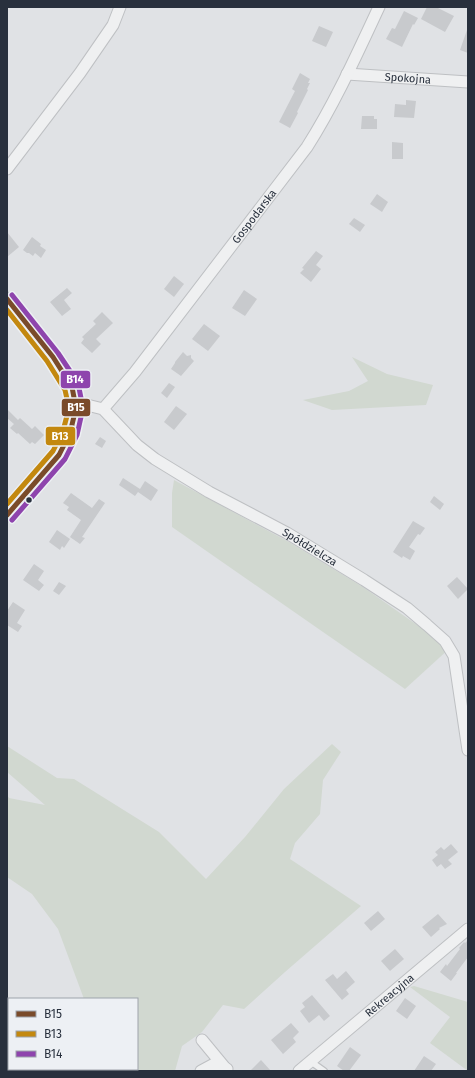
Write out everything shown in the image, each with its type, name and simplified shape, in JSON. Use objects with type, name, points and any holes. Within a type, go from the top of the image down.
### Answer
[{"type":"street","points":[[7,169],[80,73],[113,25],[120,7]]},
{"type":"street","name":"Gospodarska","points":[[103,409],[135,372],[316,134],[379,7]]},
{"type":"street","name":"Spokojna","points":[[347,74],[468,82]]},
{"type":"street","points":[[7,299],[53,357],[72,387],[76,408],[70,433],[59,455],[7,515]]},
{"type":"street","points":[[76,408],[91,406],[103,409]]},
{"type":"street","name":"Spółdzielcza","points":[[103,409],[137,446],[209,492],[287,533],[364,580],[407,608],[445,641],[454,656],[468,750]]},
{"type":"street","name":"Rekreacyjna","points":[[299,1071],[468,929]]},
{"type":"street","points":[[202,1040],[227,1070]]},
{"type":"street","points":[[201,1071],[214,1064],[227,1070]]},
{"type":"lane","points":[[310,1061],[324,1071]]},
{"type":"shaded area","points":[[352,357],[387,374],[433,385],[426,405],[332,410],[303,400],[349,391],[368,381]]},
{"type":"shaded area","points":[[174,480],[289,542],[363,587],[450,648],[405,689],[172,527],[172,493]]},
{"type":"shaded area","points":[[332,744],[341,752],[323,780],[320,814],[295,843],[290,859],[361,906],[244,1009],[223,1005],[202,1032],[182,1046],[175,1071],[22,1071],[138,1070],[138,998],[84,998],[58,929],[32,894],[7,877],[7,795],[9,798],[45,805],[7,772],[7,746],[57,778],[74,779],[159,832],[206,879],[245,837],[284,789]]},
{"type":"shaded area","points":[[414,986],[468,1002],[468,1071],[430,1043],[450,1017],[410,987]]},
{"type":"building","points":[[427,7],[436,7],[454,16],[445,32],[421,19]]},
{"type":"building","points":[[404,11],[418,18],[414,25],[413,24],[402,47],[386,39],[392,28],[395,29]]},
{"type":"building","points":[[319,26],[333,32],[326,47],[312,41]]},
{"type":"building","points":[[467,30],[468,31],[468,53],[460,50]]},
{"type":"building","points":[[300,73],[310,79],[308,83],[310,83],[297,112],[298,113],[290,128],[279,122],[295,91],[292,89]]},
{"type":"building","points":[[406,100],[416,101],[414,118],[394,117],[395,104],[406,105]]},
{"type":"building","points":[[362,116],[374,116],[374,119],[377,119],[377,129],[361,129]]},
{"type":"building","points":[[392,142],[403,143],[403,159],[392,159]]},
{"type":"building","points":[[377,194],[388,202],[382,212],[370,204]]},
{"type":"building","points":[[354,218],[365,225],[360,232],[349,224]]},
{"type":"building","points":[[7,232],[19,247],[7,257]]},
{"type":"building","points":[[32,237],[46,250],[41,258],[35,253],[33,256],[23,250]]},
{"type":"building","points":[[316,251],[323,256],[316,265],[321,269],[311,282],[300,273],[304,269],[302,268]]},
{"type":"building","points":[[174,276],[184,284],[174,297],[164,289]]},
{"type":"building","points":[[67,288],[72,293],[64,300],[71,309],[62,316],[50,302]]},
{"type":"building","points":[[244,290],[257,299],[245,316],[232,308]]},
{"type":"building","points":[[102,312],[113,323],[96,339],[101,344],[92,353],[81,343],[84,339],[82,337],[96,324],[93,321]]},
{"type":"building","points":[[204,324],[220,336],[208,351],[192,339]]},
{"type":"building","points":[[183,352],[187,356],[191,355],[191,358],[194,361],[181,376],[171,369]]},
{"type":"building","points":[[169,383],[175,387],[167,398],[161,393]]},
{"type":"building","points":[[176,406],[187,414],[174,430],[164,422]]},
{"type":"building","points":[[7,409],[18,420],[20,418],[32,429],[35,426],[44,435],[35,444],[32,442],[30,444],[10,428],[14,424],[7,418]]},
{"type":"building","points":[[100,437],[106,441],[102,448],[95,444]]},
{"type":"building","points":[[123,478],[140,489],[145,481],[158,490],[151,501],[138,492],[135,496],[119,485]]},
{"type":"building","points":[[71,493],[92,508],[99,499],[105,503],[82,537],[85,538],[80,544],[70,537],[81,520],[67,510],[69,507],[63,503]]},
{"type":"building","points":[[434,496],[444,504],[440,510],[430,502]]},
{"type":"building","points":[[413,521],[425,528],[420,535],[418,534],[409,547],[415,551],[410,560],[403,556],[402,558],[393,552]]},
{"type":"building","points":[[57,530],[70,539],[64,548],[62,546],[60,550],[49,542]]},
{"type":"building","points":[[34,564],[44,571],[38,580],[44,585],[39,591],[23,580]]},
{"type":"building","points":[[457,577],[468,589],[458,599],[447,586]]},
{"type":"building","points":[[59,582],[66,586],[59,595],[53,591]]},
{"type":"building","points":[[13,602],[25,610],[17,623],[22,626],[18,632],[7,625],[7,611]]},
{"type":"building","points":[[451,844],[458,852],[448,860],[452,864],[445,869],[441,864],[437,867],[432,860],[438,855],[435,852],[441,847],[444,850]]},
{"type":"building","points":[[378,911],[385,919],[371,931],[364,923]]},
{"type":"building","points":[[438,914],[447,924],[439,928],[440,929],[431,937],[422,927]]},
{"type":"building","points":[[468,940],[468,957],[451,981],[440,972],[446,964],[447,966],[464,942],[465,943]]},
{"type":"building","points":[[395,949],[404,959],[390,971],[381,961]]},
{"type":"building","points":[[346,971],[355,982],[346,990],[349,994],[342,1000],[325,980],[333,974],[337,979]]},
{"type":"building","points":[[312,995],[330,1016],[324,1021],[319,1015],[309,1023],[300,1011],[305,1007],[302,1003]]},
{"type":"building","points":[[405,998],[416,1006],[407,1019],[396,1011]]},
{"type":"building","points":[[291,1023],[299,1032],[293,1038],[296,1042],[283,1054],[271,1040]]},
{"type":"building","points":[[350,1047],[361,1055],[349,1071],[344,1071],[337,1066]]},
{"type":"building","points":[[424,1056],[436,1064],[431,1071],[414,1071]]},
{"type":"building","points":[[261,1060],[271,1071],[250,1071]]},
{"type":"transit line","name":"B14","points":[[12,295],[58,353],[78,383],[83,408],[77,435],[65,459],[12,520]]},
{"type":"transit line","name":"B15","points":[[7,299],[53,357],[72,387],[76,408],[70,433],[59,455],[7,515]]},
{"type":"transit line","name":"B13","points":[[7,310],[47,361],[65,390],[69,408],[63,431],[53,451],[7,504]]}]
